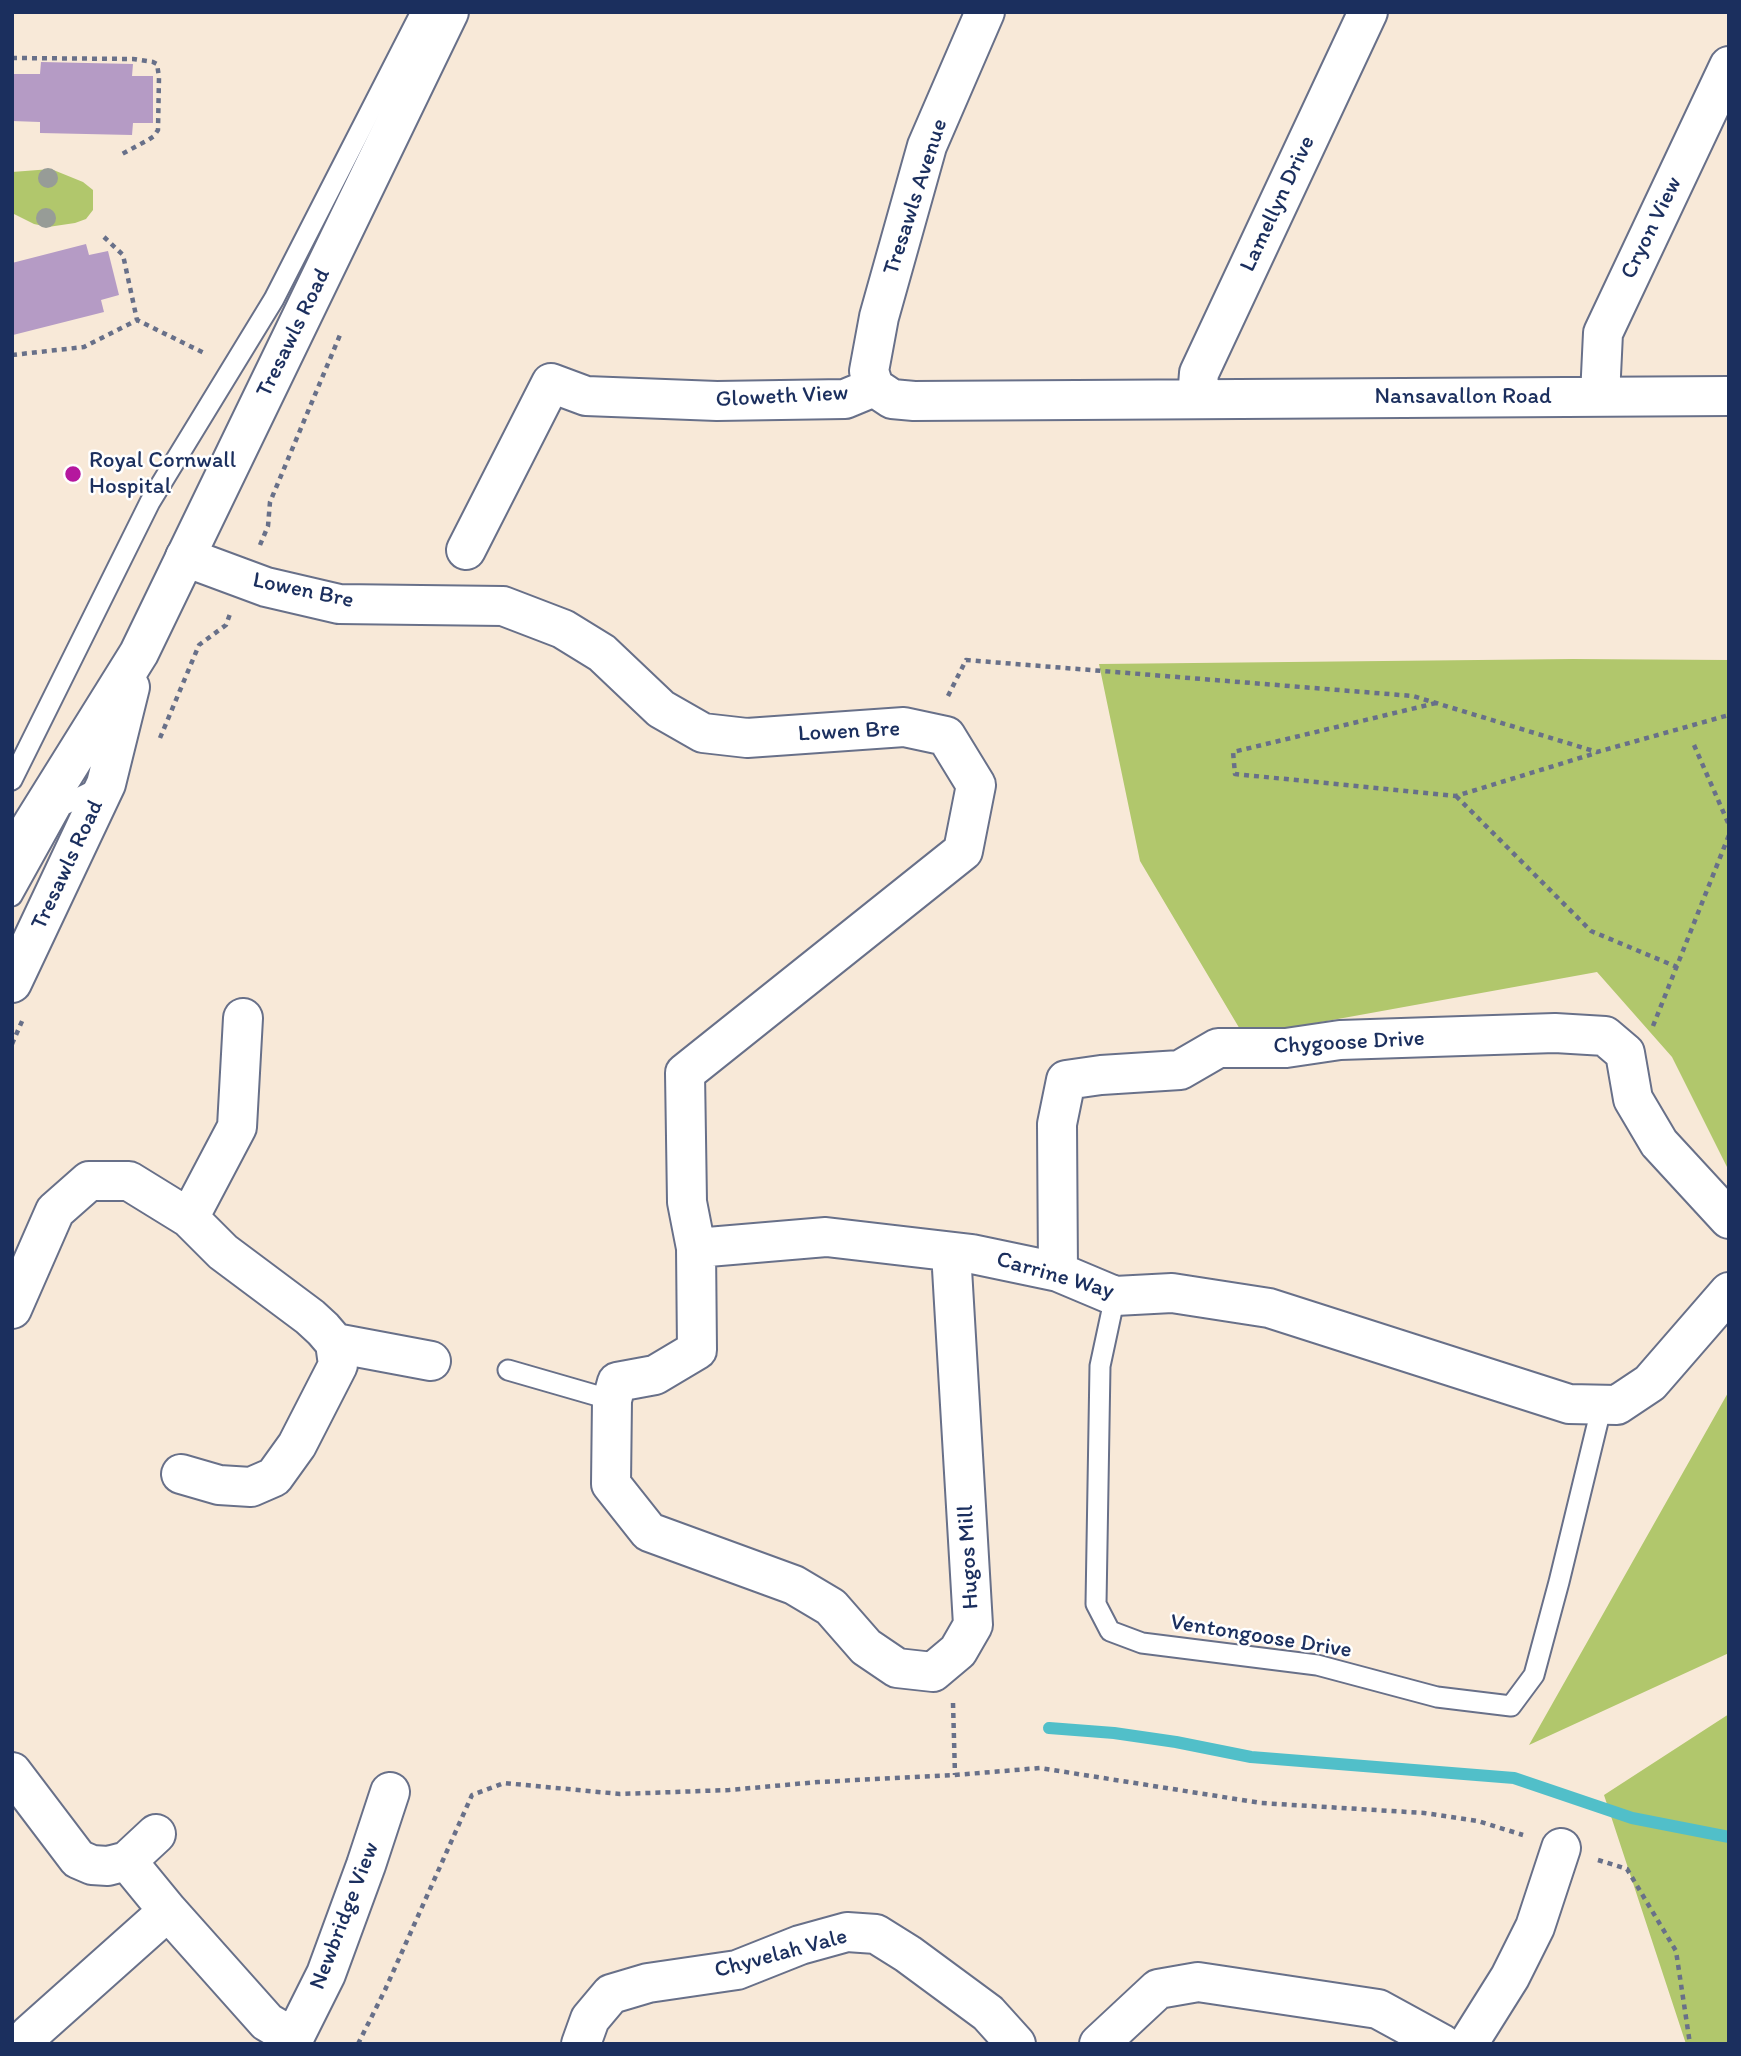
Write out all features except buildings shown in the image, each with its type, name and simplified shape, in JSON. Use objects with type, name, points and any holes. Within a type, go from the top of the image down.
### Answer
[{"type":"main road","name":"Tresawls Road","points":[[12,857],[139,653],[449,12]]},
{"type":"main road","name":"Tresawls Avenue","points":[[874,387],[869,370],[879,317],[927,146],[985,12]]},
{"type":"main road","name":"Lamellyn Drive","points":[[1197,398],[1199,373],[1368,12]]},
{"type":"main road","name":"Cryon View","points":[[1600,396],[1603,333],[1729,66]]},
{"type":"main road","name":"Gloweth View","points":[[466,550],[551,383],[586,396],[717,401],[845,399],[874,387],[892,399],[914,401],[1197,398]]},
{"type":"main road","name":"Nansavallon Road","points":[[1197,398],[1729,396]]},
{"type":"main road","name":"Lowen Bre","points":[[185,557],[266,587],[339,604],[503,606],[563,629],[602,653],[661,709],[703,733],[747,738],[904,727],[946,736],[975,785],[964,851],[685,1073],[687,1202],[696,1248]]},
{"type":"main road","name":"Tresawls Road","points":[[13,977],[106,784],[139,653]]},
{"type":"main road","points":[[189,1218],[237,1127],[243,1018]]},
{"type":"main road","name":"Chygoose Drive","points":[[1058,1272],[1057,1124],[1066,1080],[1180,1070],[1218,1048],[1286,1048],[1340,1041],[1555,1033],[1605,1036],[1625,1053]]},
{"type":"main road","points":[[1625,1053],[1633,1099],[1659,1143],[1729,1219]]},
{"type":"main road","points":[[12,1309],[55,1211],[89,1181],[129,1181],[189,1218],[223,1252],[310,1317],[335,1343],[431,1361]]},
{"type":"main road","name":"Carrine Way","points":[[696,1248],[826,1237],[972,1254],[1058,1272],[1115,1296],[1172,1293],[1269,1308],[1569,1404],[1617,1405],[1650,1383],[1729,1292]]},
{"type":"main road","points":[[612,1400],[617,1382],[655,1375],[697,1350],[696,1248]]},
{"type":"main road","name":"Hugos Mill","points":[[612,1400],[611,1484],[649,1532],[794,1585],[831,1607],[866,1647],[897,1668],[933,1672],[958,1651],[973,1625],[951,1252]]},
{"type":"main road","points":[[181,1474],[219,1485],[251,1487],[274,1477],[297,1445],[338,1364],[335,1343]]},
{"type":"main road","points":[[12,1772],[78,1859],[92,1865],[108,1866],[127,1861],[156,1834]]},
{"type":"main road","name":"Newbridge View","points":[[127,1861],[267,2022],[292,2041],[326,1974],[390,1793]]},
{"type":"main road","points":[[1468,2044],[1510,1977],[1535,1927],[1561,1848]]},
{"type":"main road","points":[[26,2031],[168,1911]]},
{"type":"main road","name":"Chyvelah Vale","points":[[581,2044],[590,2019],[611,1994],[648,1983],[737,1970],[800,1945],[847,1932],[876,1934],[908,1954],[988,2013],[1016,2044]]},
{"type":"main road","points":[[1099,2044],[1158,1990],[1198,1982],[1377,2009],[1442,2044]]},
{"type":"lane","points":[[12,780],[150,502],[274,299],[421,12]]},
{"type":"lane","name":"Tresawls Road","points":[[12,896],[62,806],[106,784]]},
{"type":"lane","name":"Ventongoose Drive","points":[[1115,1296],[1100,1366],[1096,1604],[1110,1631],[1142,1643],[1317,1665],[1437,1697],[1511,1706],[1534,1675],[1602,1405]]},
{"type":"lane","points":[[508,1370],[612,1400]]},
{"type":"path","points":[[12,58],[133,59],[157,64],[159,130],[155,136],[122,154]]},
{"type":"path","points":[[104,237],[123,255],[137,320]]},
{"type":"path","points":[[137,320],[204,353]]},
{"type":"path","points":[[12,355],[83,347],[137,320]]},
{"type":"path","points":[[930,733],[966,660],[1413,696],[1597,752]]},
{"type":"path","points":[[1437,703],[1233,752],[1235,774],[1456,796],[1729,715]]},
{"type":"path","points":[[1694,745],[1729,825]]},
{"type":"path","points":[[1456,796],[1591,931],[1677,967]]},
{"type":"path","points":[[1625,1053],[1654,1025],[1729,835]]},
{"type":"path","points":[[952,1655],[955,1776]]},
{"type":"path","points":[[358,2044],[391,1978],[472,1795],[504,1783],[620,1794],[729,1790],[1040,1768],[1261,1804],[1424,1813],[1478,1821],[1627,1869],[1676,1951],[1690,2044]]},
{"type":"green space","points":[[51,169],[83,182],[93,190],[93,210],[86,219],[48,227],[34,224],[12,213],[12,172]]},
{"type":"green space","points":[[1729,660],[1729,1171],[1672,1057],[1597,972],[1244,1036],[1140,861],[1099,664]]},
{"type":"green space","points":[[1729,1391],[1729,1653],[1529,1745]]},
{"type":"green space","points":[[1729,1714],[1729,2044],[1686,2044],[1604,1795]]},
{"type":"waterway","points":[[1049,1728],[1114,1733],[1251,1757],[1514,1778],[1632,1818],[1729,1837]]},
{"type":"place","name":"Royal Cornwall Hospital","points":[[73,474]]}]
